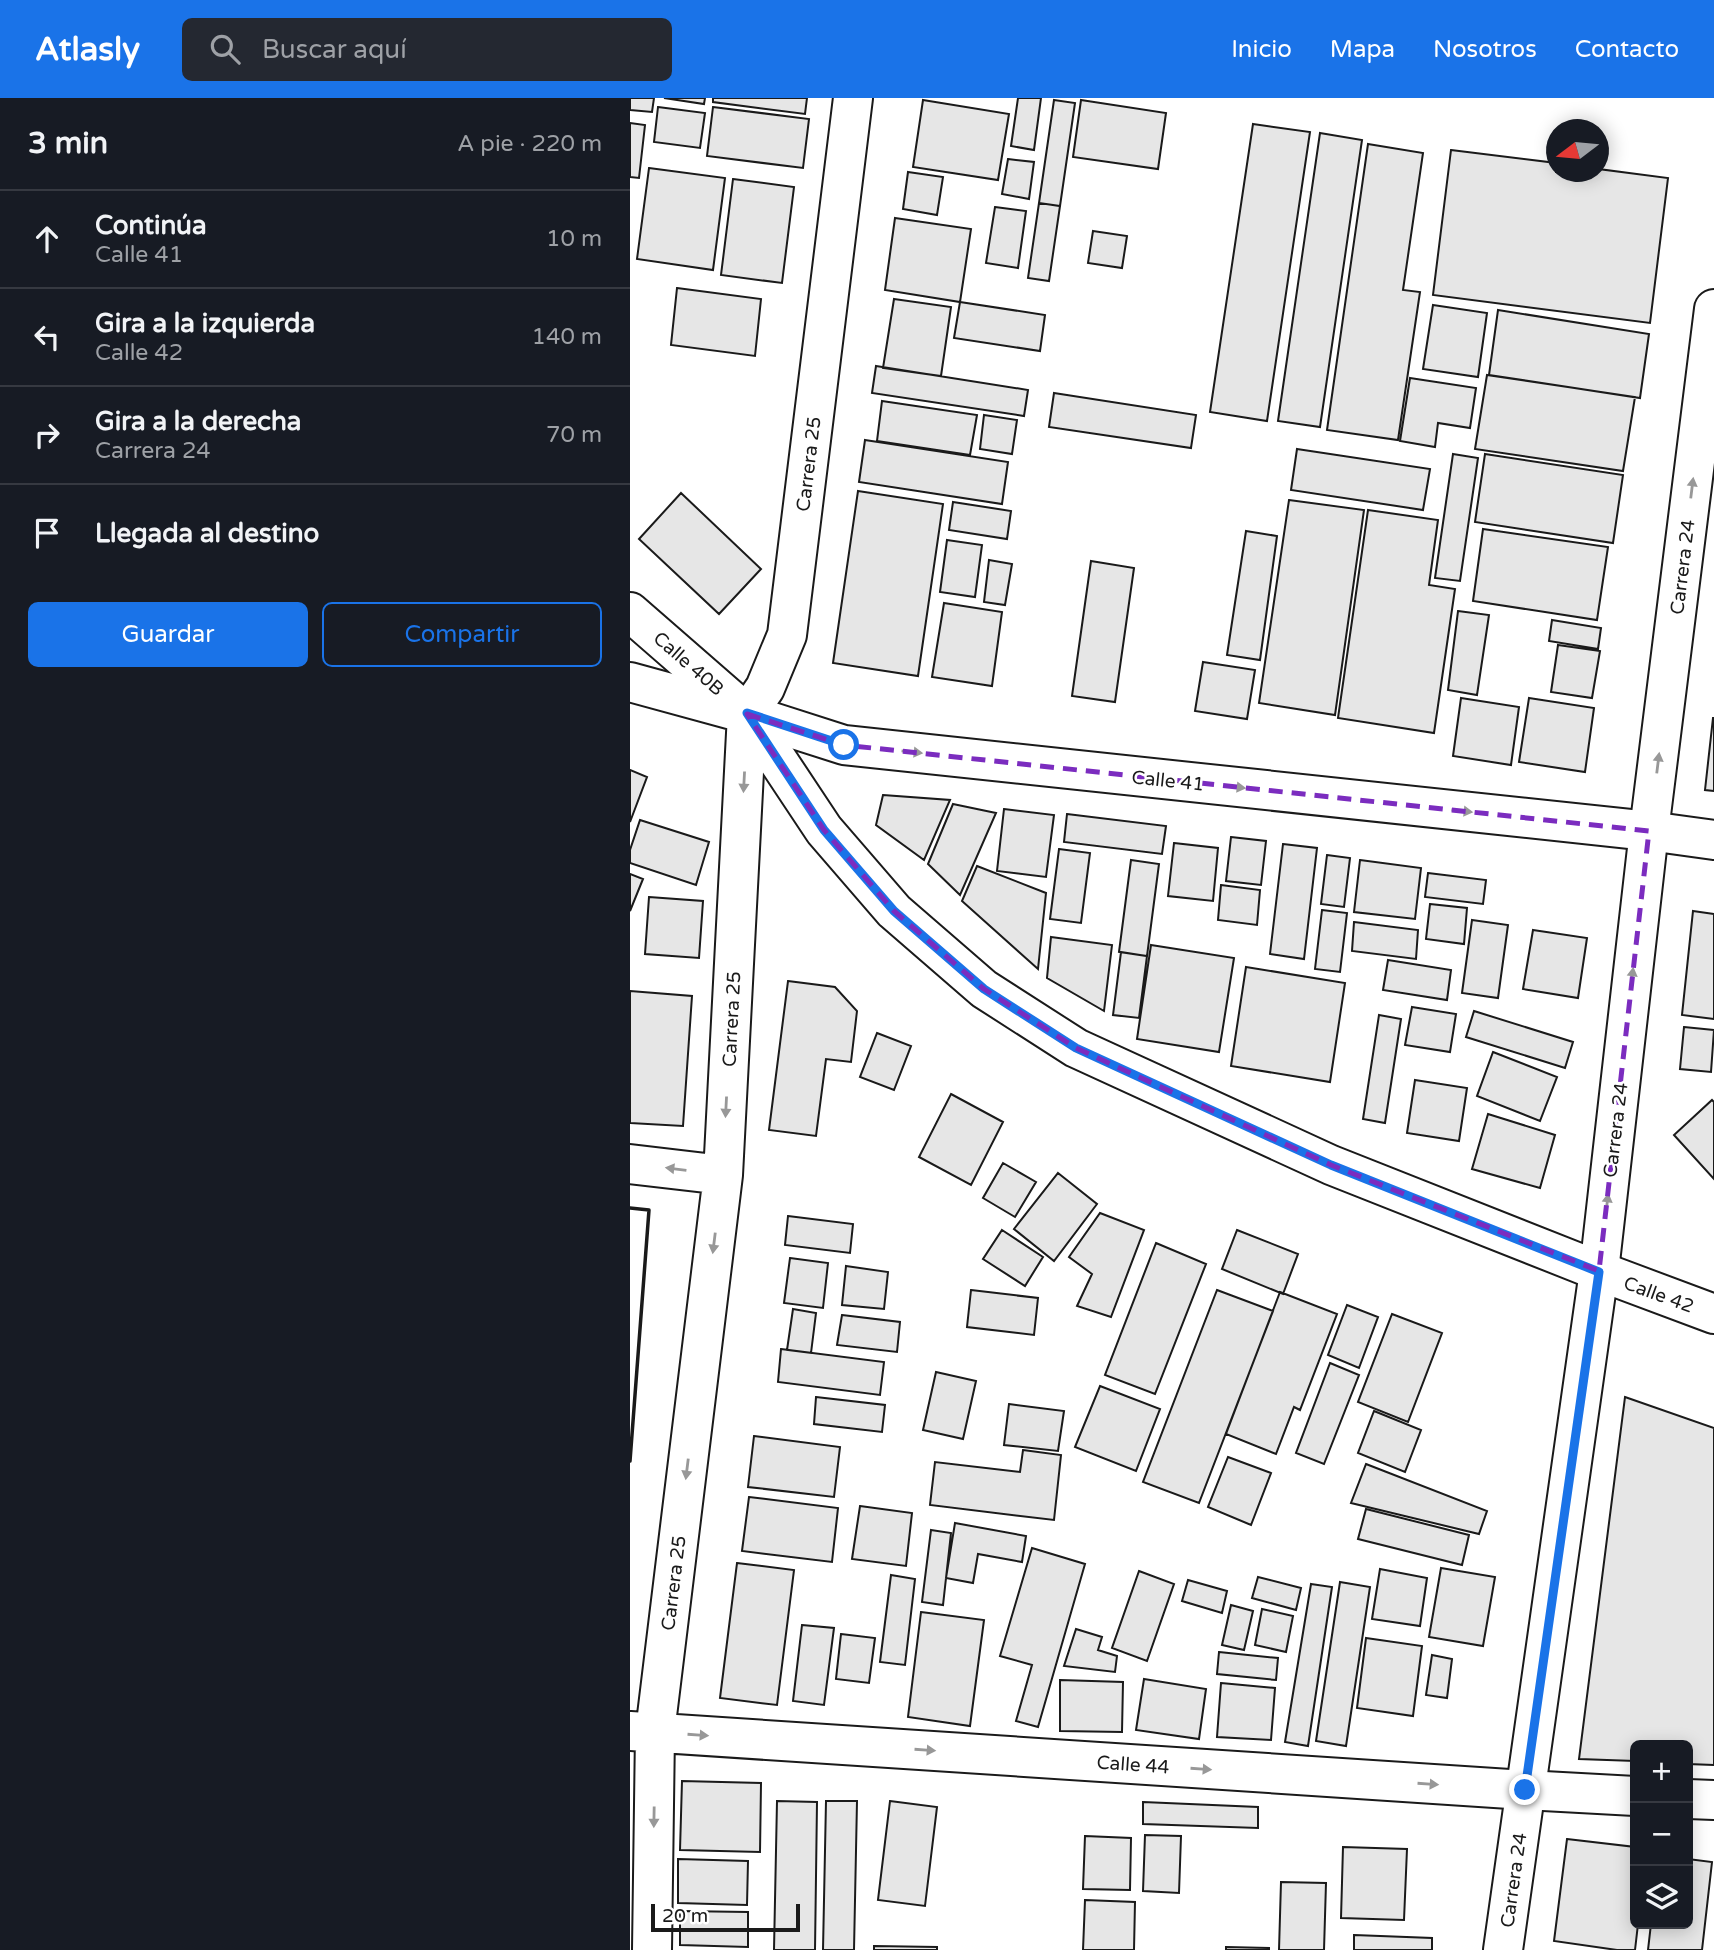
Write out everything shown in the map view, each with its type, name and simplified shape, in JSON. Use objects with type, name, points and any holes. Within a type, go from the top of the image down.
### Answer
[{"type":"street","name":"Carrera 25","points":[[652,1950],[642,1732],[723,1175],[747,713],[765,688],[786,635],[853,98]]},
{"type":"street","name":"Carrera 24","points":[[1503,1950],[1599,1272],[1649,831],[1714,309]]},
{"type":"street","name":"Calle 40B","points":[[630,612],[747,713]]},
{"type":"street","name":"Calle 41","points":[[630,682],[747,713],[844,745],[1714,839]]},
{"type":"street","name":"Calle 42","points":[[747,713],[824,830],[894,911],[984,989],[1076,1048],[1318,1160],[1599,1272],[1714,1314]]},
{"type":"street","points":[[630,1164],[723,1175]]},
{"type":"street","name":"Calle 44","points":[[642,1732],[1630,1796]]},
{"type":"street","points":[[1693,1799],[1714,1800]]},
{"type":"highlighted area","points":[[747,714],[844,745],[1649,831],[1599,1271],[1331,1165],[1076,1048],[984,989],[894,911],[824,830]]},
{"type":"building","points":[[630,98],[654,98],[652,112],[630,110]]},
{"type":"building","points":[[664,98],[705,98],[704,104]]},
{"type":"building","points":[[713,98],[807,98],[805,114],[713,102]]},
{"type":"building","points":[[1018,98],[1041,98],[1034,150],[1011,146]]},
{"type":"building","points":[[923,100],[1009,114],[998,180],[913,167]]},
{"type":"building","points":[[1054,100],[1075,103],[1060,206],[1039,203]]},
{"type":"building","points":[[1081,100],[1166,113],[1158,169],[1073,157]]},
{"type":"building","points":[[658,107],[705,113],[700,148],[654,142]]},
{"type":"building","points":[[713,107],[809,119],[803,168],[707,156]]},
{"type":"building","points":[[630,123],[645,125],[639,178],[630,177]]},
{"type":"building","points":[[1253,124],[1310,132],[1267,421],[1210,412]]},
{"type":"building","points":[[1320,133],[1362,140],[1320,427],[1278,421]]},
{"type":"building","points":[[1368,144],[1423,153],[1403,290],[1420,292],[1398,440],[1327,430]]},
{"type":"building","points":[[1451,150],[1546,162],[1546,182],[1609,182],[1609,170],[1668,178],[1650,323],[1433,295]]},
{"type":"building","points":[[1008,159],[1034,162],[1029,199],[1002,194]]},
{"type":"building","points":[[649,168],[725,178],[713,270],[637,259]]},
{"type":"building","points":[[908,172],[943,177],[937,215],[903,209]]},
{"type":"building","points":[[733,179],[794,187],[782,283],[721,275]]},
{"type":"building","points":[[1039,203],[1060,206],[1049,281],[1028,278]]},
{"type":"building","points":[[995,207],[1026,211],[1018,268],[986,263]]},
{"type":"building","points":[[895,218],[971,229],[960,302],[885,290]]},
{"type":"building","points":[[1093,231],[1127,236],[1122,268],[1088,263]]},
{"type":"building","points":[[677,288],[761,299],[755,356],[671,345]]},
{"type":"building","points":[[894,299],[951,307],[941,376],[883,368]]},
{"type":"building","points":[[960,302],[1045,315],[1040,351],[954,338]]},
{"type":"building","points":[[1433,305],[1487,313],[1478,377],[1423,369]]},
{"type":"building","points":[[1498,310],[1649,334],[1640,398],[1489,375]]},
{"type":"building","points":[[876,366],[1028,390],[1024,416],[872,393]]},
{"type":"building","points":[[1487,375],[1635,397],[1623,471],[1475,449]]},
{"type":"building","points":[[1410,378],[1476,388],[1470,428],[1438,423],[1435,447],[1400,441]]},
{"type":"building","points":[[1054,393],[1196,415],[1191,448],[1049,427]]},
{"type":"building","points":[[882,401],[977,415],[970,455],[877,441]]},
{"type":"building","points":[[984,415],[1017,420],[1012,454],[980,449]]},
{"type":"building","points":[[865,440],[1008,462],[1002,504],[859,482]]},
{"type":"building","points":[[1297,449],[1430,469],[1423,510],[1291,490]]},
{"type":"building","points":[[1453,454],[1478,458],[1460,581],[1435,578]]},
{"type":"building","points":[[1485,454],[1623,475],[1613,543],[1475,522]]},
{"type":"building","points":[[858,491],[943,504],[918,676],[833,663]]},
{"type":"building","points":[[681,493],[761,569],[719,614],[639,539]]},
{"type":"building","points":[[1289,500],[1364,510],[1335,715],[1259,703]]},
{"type":"building","points":[[953,502],[1011,511],[1007,539],[949,530]]},
{"type":"building","points":[[1368,510],[1438,520],[1429,585],[1455,589],[1434,733],[1338,718]]},
{"type":"building","points":[[1483,529],[1608,547],[1597,620],[1473,601]]},
{"type":"building","points":[[1246,531],[1277,536],[1260,660],[1227,655]]},
{"type":"building","points":[[947,540],[982,545],[975,597],[940,592]]},
{"type":"building","points":[[989,560],[1012,564],[1005,605],[984,602]]},
{"type":"building","points":[[1091,561],[1134,568],[1115,702],[1072,696]]},
{"type":"building","points":[[944,603],[1002,612],[992,686],[932,677]]},
{"type":"building","points":[[1458,611],[1489,615],[1477,695],[1448,690]]},
{"type":"building","points":[[1552,620],[1601,628],[1598,649],[1549,641]]},
{"type":"building","points":[[1558,645],[1600,651],[1592,698],[1551,692]]},
{"type":"building","points":[[1203,662],[1255,670],[1247,719],[1195,711]]},
{"type":"building","points":[[1461,698],[1519,707],[1511,765],[1453,756]]},
{"type":"building","points":[[1529,698],[1594,708],[1585,772],[1519,762]]},
{"type":"building","points":[[1714,718],[1714,791],[1705,790]]},
{"type":"building","points":[[630,770],[647,777],[630,822]]},
{"type":"building","points":[[883,795],[950,800],[924,860],[876,825]]},
{"type":"building","points":[[953,804],[996,813],[960,895],[928,864]]},
{"type":"building","points":[[1004,809],[1054,815],[1046,877],[997,871]]},
{"type":"building","points":[[1067,814],[1166,826],[1162,854],[1064,842]]},
{"type":"building","points":[[640,820],[709,842],[696,885],[630,863],[630,850]]},
{"type":"building","points":[[1231,837],[1266,841],[1261,885],[1226,881]]},
{"type":"building","points":[[1174,843],[1218,848],[1213,901],[1168,896]]},
{"type":"building","points":[[1283,844],[1317,848],[1304,959],[1270,954]]},
{"type":"building","points":[[1059,849],[1090,853],[1081,923],[1050,919]]},
{"type":"building","points":[[1327,855],[1350,858],[1344,907],[1321,904]]},
{"type":"building","points":[[1131,860],[1159,864],[1147,956],[1119,952]]},
{"type":"building","points":[[1360,860],[1421,868],[1415,919],[1354,912]]},
{"type":"building","points":[[977,866],[1046,893],[1038,969],[962,901]]},
{"type":"building","points":[[1428,873],[1486,880],[1483,904],[1425,897]]},
{"type":"building","points":[[630,874],[643,879],[630,911]]},
{"type":"building","points":[[1221,885],[1260,890],[1257,925],[1218,920]]},
{"type":"building","points":[[649,897],[703,901],[699,958],[645,954]]},
{"type":"building","points":[[1430,904],[1467,908],[1464,944],[1426,939]]},
{"type":"building","points":[[1322,910],[1347,913],[1340,972],[1315,969]]},
{"type":"building","points":[[1693,911],[1714,914],[1714,1019],[1682,1015]]},
{"type":"building","points":[[1472,920],[1508,925],[1498,998],[1462,993]]},
{"type":"building","points":[[1354,922],[1418,930],[1416,959],[1352,951]]},
{"type":"building","points":[[1533,930],[1587,938],[1578,998],[1523,989]]},
{"type":"building","points":[[1051,937],[1112,945],[1104,1011],[1047,978]]},
{"type":"building","points":[[1151,945],[1234,958],[1219,1052],[1137,1039]]},
{"type":"building","points":[[1121,952],[1147,956],[1139,1018],[1113,1015]]},
{"type":"building","points":[[1388,960],[1451,970],[1447,1000],[1383,990]]},
{"type":"building","points":[[1246,967],[1345,983],[1330,1082],[1231,1066]]},
{"type":"building","points":[[788,981],[835,987],[857,1011],[851,1062],[826,1059],[816,1136],[769,1130]]},
{"type":"building","points":[[630,991],[692,996],[683,1126],[630,1123]]},
{"type":"building","points":[[1412,1007],[1456,1014],[1450,1052],[1405,1045]]},
{"type":"building","points":[[1474,1011],[1573,1042],[1565,1068],[1466,1037]]},
{"type":"building","points":[[1379,1015],[1401,1019],[1385,1123],[1363,1119]]},
{"type":"building","points":[[1684,1027],[1714,1030],[1711,1072],[1680,1069]]},
{"type":"building","points":[[877,1033],[911,1046],[894,1090],[860,1077]]},
{"type":"building","points":[[1493,1052],[1557,1077],[1540,1121],[1477,1096]]},
{"type":"building","points":[[1415,1080],[1467,1088],[1459,1141],[1407,1133]]},
{"type":"building","points":[[951,1094],[1003,1122],[971,1185],[919,1157]]},
{"type":"building","points":[[1712,1100],[1714,1102],[1714,1179],[1674,1135]]},
{"type":"building","points":[[1488,1114],[1555,1135],[1540,1188],[1472,1169]]},
{"type":"building","points":[[1003,1163],[1036,1182],[1015,1217],[983,1198]]},
{"type":"building","points":[[1058,1173],[1097,1204],[1054,1261],[1014,1229]]},
{"type":"building","points":[[1100,1213],[1144,1230],[1111,1317],[1077,1306],[1092,1274],[1069,1257]]},
{"type":"building","points":[[788,1216],[853,1224],[850,1253],[785,1245]]},
{"type":"building","points":[[1002,1230],[1043,1257],[1025,1286],[983,1259]]},
{"type":"building","points":[[1237,1230],[1298,1254],[1283,1294],[1222,1269]]},
{"type":"building","points":[[1156,1243],[1206,1264],[1155,1394],[1105,1375]]},
{"type":"building","points":[[790,1258],[828,1263],[823,1308],[784,1303]]},
{"type":"building","points":[[846,1266],[888,1272],[884,1309],[842,1305]]},
{"type":"building","points":[[971,1290],[1038,1298],[1034,1335],[967,1327]]},
{"type":"building","points":[[1217,1290],[1273,1311],[1199,1503],[1143,1482]]},
{"type":"building","points":[[1280,1292],[1337,1314],[1300,1410],[1294,1407],[1276,1454],[1226,1434]]},
{"type":"building","points":[[1347,1305],[1378,1317],[1359,1368],[1328,1355]]},
{"type":"building","points":[[793,1309],[816,1313],[811,1353],[787,1350]]},
{"type":"building","points":[[1392,1314],[1442,1333],[1408,1422],[1358,1402]]},
{"type":"building","points":[[842,1315],[900,1322],[897,1352],[837,1345]]},
{"type":"building","points":[[781,1349],[884,1362],[880,1395],[778,1382]]},
{"type":"building","points":[[1330,1363],[1359,1375],[1324,1464],[1296,1453]]},
{"type":"building","points":[[936,1372],[976,1381],[963,1439],[923,1430]]},
{"type":"building","points":[[1100,1386],[1160,1409],[1136,1471],[1075,1447]]},
{"type":"building","points":[[816,1397],[885,1405],[882,1432],[814,1424]]},
{"type":"building","points":[[1625,1397],[1714,1428],[1714,1765],[1693,1764],[1693,1740],[1630,1740],[1630,1761],[1579,1759]]},
{"type":"building","points":[[1009,1404],[1064,1411],[1058,1451],[1004,1445]]},
{"type":"building","points":[[1374,1411],[1421,1430],[1405,1472],[1358,1453]]},
{"type":"building","points":[[754,1436],[840,1447],[834,1497],[748,1487]]},
{"type":"building","points":[[1023,1450],[1061,1455],[1054,1520],[930,1505],[935,1462],[1020,1472]]},
{"type":"building","points":[[1228,1457],[1271,1473],[1251,1525],[1208,1507]]},
{"type":"building","points":[[1366,1464],[1487,1511],[1479,1534],[1351,1503]]},
{"type":"building","points":[[749,1497],[838,1508],[832,1562],[742,1551]]},
{"type":"building","points":[[860,1506],[912,1513],[906,1566],[852,1559]]},
{"type":"building","points":[[1366,1509],[1469,1535],[1462,1565],[1358,1539]]},
{"type":"building","points":[[955,1523],[1026,1536],[1022,1562],[978,1554],[973,1583],[946,1578]]},
{"type":"building","points":[[931,1530],[951,1533],[943,1605],[922,1602]]},
{"type":"building","points":[[1032,1548],[1085,1564],[1038,1727],[1016,1721],[1032,1665],[1000,1656]]},
{"type":"building","points":[[737,1563],[794,1570],[777,1705],[720,1698]]},
{"type":"building","points":[[1441,1568],[1495,1577],[1483,1646],[1429,1637]]},
{"type":"building","points":[[1380,1569],[1427,1578],[1420,1626],[1372,1619]]},
{"type":"building","points":[[1139,1571],[1174,1584],[1147,1661],[1112,1648]]},
{"type":"building","points":[[891,1575],[915,1579],[905,1665],[880,1662]]},
{"type":"building","points":[[1258,1577],[1301,1588],[1296,1610],[1252,1598]]},
{"type":"building","points":[[1188,1580],[1227,1591],[1222,1613],[1182,1601]]},
{"type":"building","points":[[1340,1582],[1370,1587],[1346,1746],[1316,1741]]},
{"type":"building","points":[[1311,1584],[1332,1587],[1308,1746],[1285,1742]]},
{"type":"building","points":[[1231,1605],[1253,1611],[1244,1650],[1222,1645]]},
{"type":"building","points":[[1262,1609],[1293,1616],[1286,1652],[1255,1645]]},
{"type":"building","points":[[921,1612],[984,1620],[970,1726],[908,1717]]},
{"type":"building","points":[[802,1625],[834,1628],[824,1705],[793,1701]]},
{"type":"building","points":[[1076,1629],[1102,1637],[1098,1650],[1117,1656],[1115,1672],[1064,1666]]},
{"type":"building","points":[[841,1634],[875,1638],[869,1683],[836,1679]]},
{"type":"building","points":[[1366,1638],[1422,1646],[1413,1716],[1357,1708]]},
{"type":"building","points":[[1219,1652],[1278,1658],[1276,1680],[1217,1674]]},
{"type":"building","points":[[1432,1655],[1452,1659],[1447,1698],[1426,1695]]},
{"type":"building","points":[[1144,1679],[1206,1689],[1199,1739],[1136,1730]]},
{"type":"building","points":[[1060,1680],[1123,1682],[1122,1732],[1060,1731]]},
{"type":"building","points":[[1221,1683],[1275,1688],[1271,1740],[1217,1737]]},
{"type":"building","points":[[682,1781],[761,1783],[760,1852],[680,1850]]},
{"type":"building","points":[[777,1801],[817,1802],[815,1950],[774,1950]]},
{"type":"building","points":[[826,1801],[857,1801],[854,1950],[823,1950]]},
{"type":"building","points":[[890,1801],[937,1807],[925,1906],[878,1900]]},
{"type":"building","points":[[1143,1802],[1258,1807],[1258,1828],[1143,1824]]},
{"type":"building","points":[[1145,1835],[1181,1836],[1179,1893],[1143,1891]]},
{"type":"building","points":[[1085,1836],[1131,1838],[1130,1890],[1083,1889]]},
{"type":"building","points":[[1567,1839],[1630,1846],[1630,1929],[1637,1929],[1635,1950],[1554,1941]]},
{"type":"building","points":[[1343,1847],[1407,1849],[1404,1920],[1341,1918]]},
{"type":"building","points":[[678,1859],[748,1861],[747,1905],[678,1903]]},
{"type":"building","points":[[1693,1860],[1712,1862],[1702,1950],[1648,1950],[1650,1929],[1693,1929]]},
{"type":"building","points":[[1281,1882],[1326,1883],[1324,1950],[1279,1950]]},
{"type":"building","points":[[1085,1900],[1135,1902],[1134,1950],[1083,1950]]},
{"type":"building","points":[[680,1911],[748,1912],[748,1947],[680,1945]]},
{"type":"building","points":[[1354,1935],[1432,1938],[1432,1950],[1354,1950]]},
{"type":"building","points":[[874,1946],[937,1947],[937,1950],[874,1950]]},
{"type":"building","points":[[1226,1947],[1269,1948],[1269,1950],[1226,1950]]},
{"type":"wall","points":[[630,1208],[649,1210],[630,1461]]},
{"type":"route","points":[[844,745],[747,713],[824,830],[894,911],[984,989],[1076,1048],[1331,1165],[1599,1272],[1525,1790]]}]
